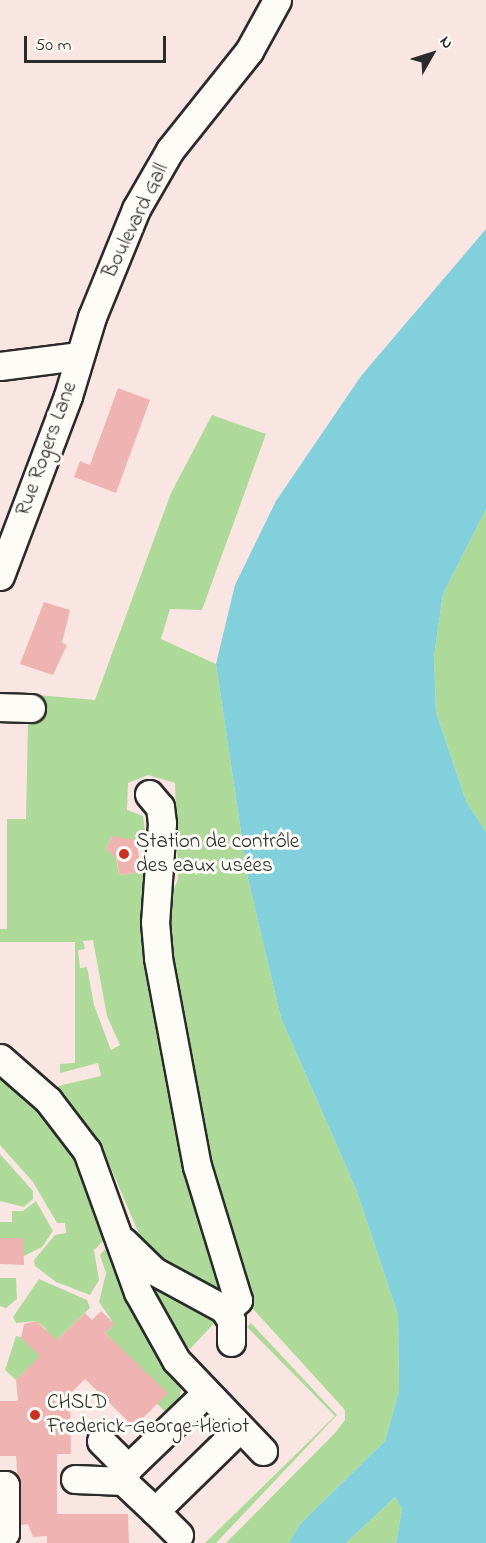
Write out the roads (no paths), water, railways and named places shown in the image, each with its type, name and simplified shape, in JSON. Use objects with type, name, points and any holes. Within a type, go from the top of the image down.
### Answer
[{"type":"street","name":"Boulevard Gall","points":[[79,356],[145,192],[170,150],[249,51],[277,0]]},
{"type":"street","points":[[0,366],[79,356]]},
{"type":"street","name":"Rue Rogers Lane","points":[[0,576],[79,356]]},
{"type":"street","points":[[0,707],[31,708]]},
{"type":"street","points":[[149,794],[160,807],[162,824],[155,922],[159,969],[197,1166],[238,1300],[226,1311]]},
{"type":"street","points":[[0,1058],[36,1087],[75,1132],[98,1174],[119,1236],[155,1328],[206,1393],[263,1452]]},
{"type":"street","points":[[119,1236],[154,1271],[226,1311]]},
{"type":"street","points":[[226,1311],[231,1342]]},
{"type":"street","points":[[75,1479],[125,1474],[206,1393]]},
{"type":"street","points":[[155,1511],[240,1428]]},
{"type":"street","points":[[101,1441],[155,1511],[179,1535]]},
{"type":"street","points":[[0,1485],[4,1485],[5,1533],[0,1533]]},
{"type":"water","points":[[486,229],[486,509],[443,594],[434,656],[436,712],[466,801],[486,832],[486,1543],[396,1543],[402,1509],[395,1497],[346,1543],[289,1543],[300,1524],[385,1441],[399,1391],[398,1315],[356,1189],[281,1018],[248,879],[216,664],[235,585],[276,501],[361,376]]},
{"type":"place","name":"Station de contrôle des eaux usées","points":[[124,854]]},
{"type":"place","name":"CHSLD Frederick-George-Heriot","points":[[35,1415]]}]
